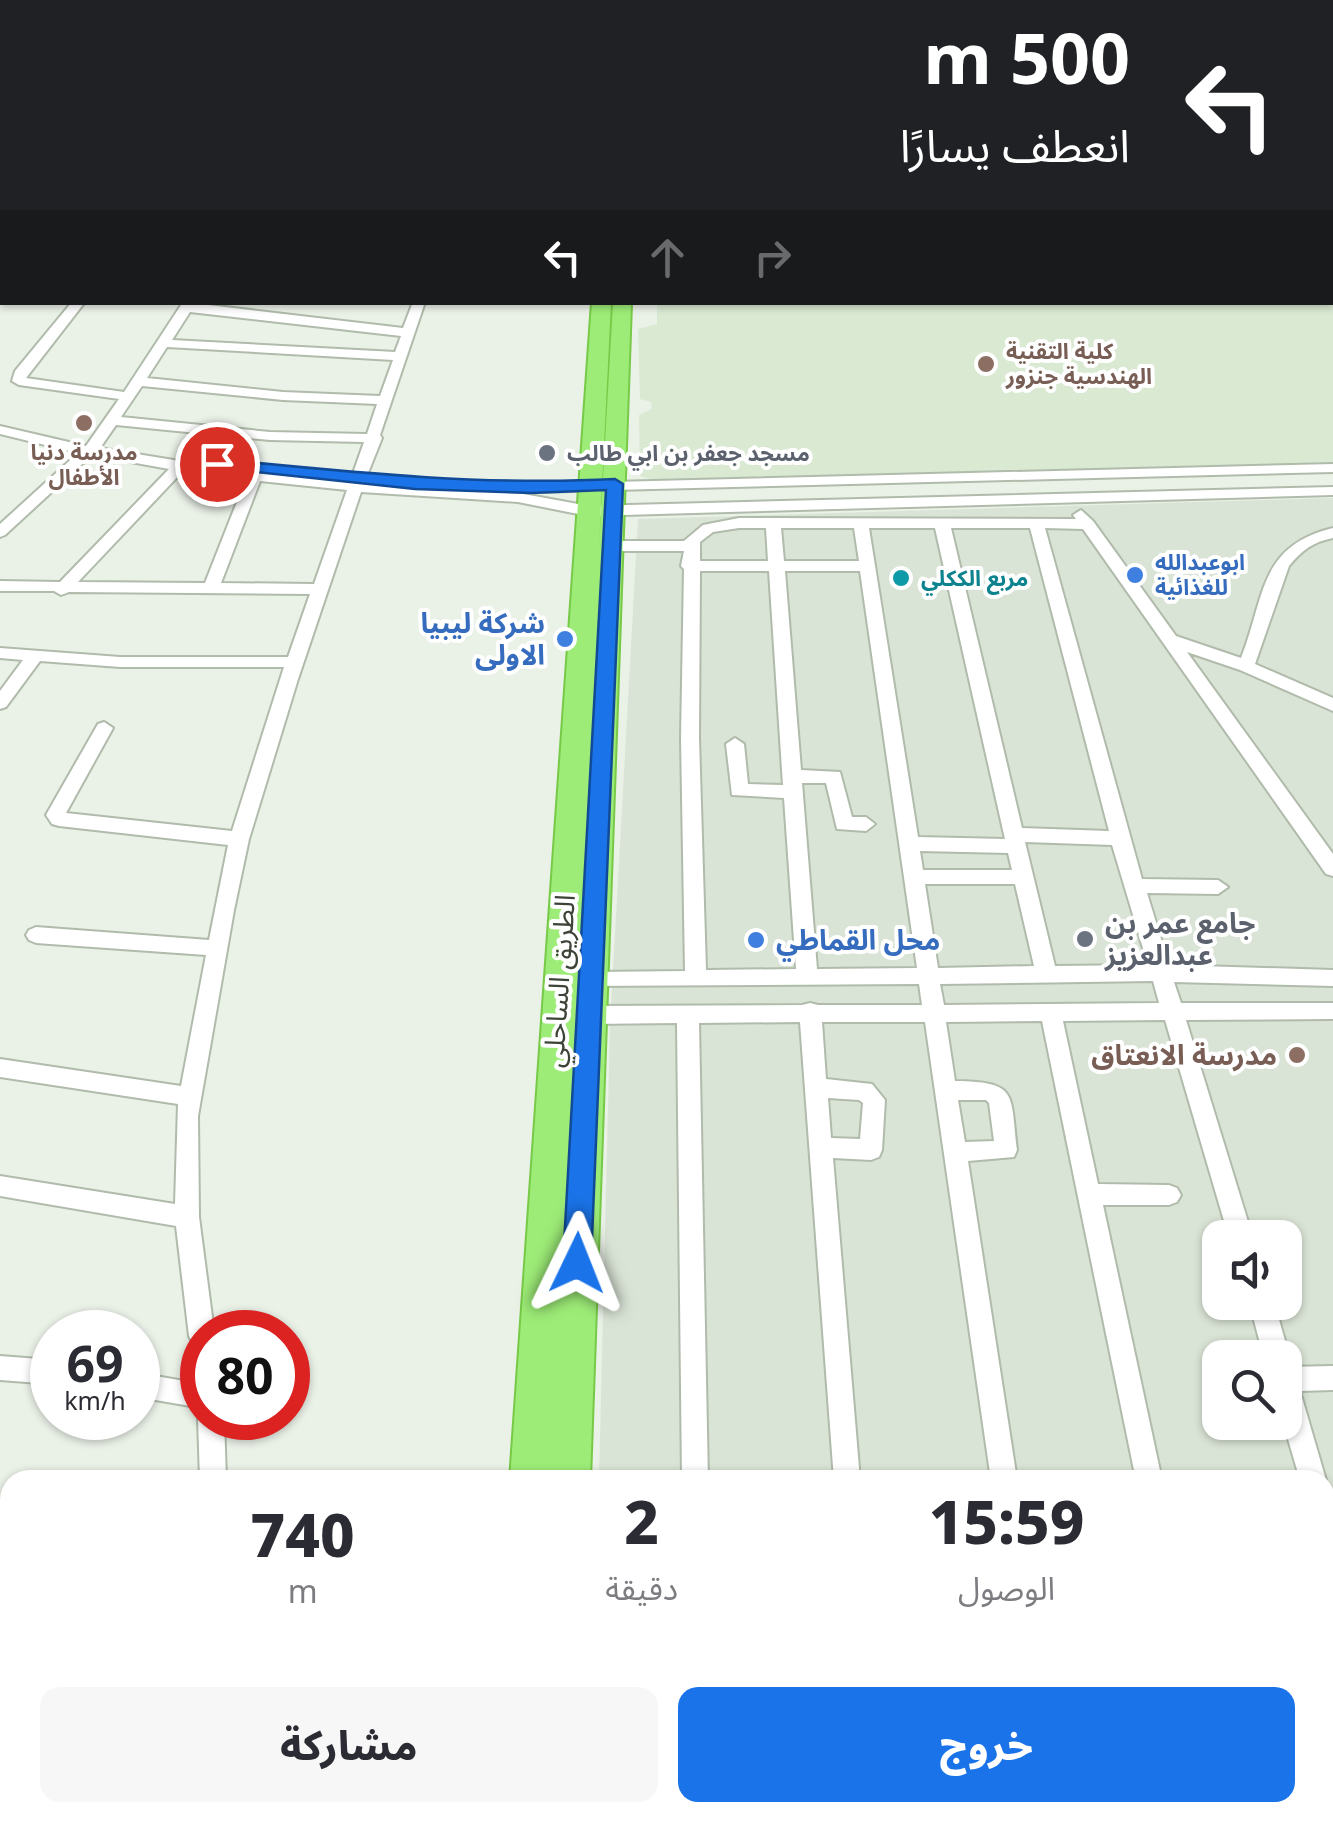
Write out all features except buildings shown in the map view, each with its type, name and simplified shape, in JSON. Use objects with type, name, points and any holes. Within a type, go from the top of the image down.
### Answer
[{"type":"highway","name":"الطريق الساحلي","points":[[570,1470],[612,546],[601,498],[602,305]]},
{"type":"highway","name":"الطريق الساحلي","points":[[531,1470],[601,498],[622,305]]},
{"type":"street","points":[[77,305],[20,374],[19,381],[125,398]]},
{"type":"street","points":[[85,445],[114,420],[189,305],[410,333]]},
{"type":"street","points":[[199,1310],[186,1217],[190,1097],[239,839],[418,305]]},
{"type":"street","points":[[162,343],[401,356]]},
{"type":"street","points":[[136,381],[282,396],[387,400]]},
{"type":"street","points":[[0,532],[125,398]]},
{"type":"street","points":[[114,420],[270,436],[375,438]]},
{"type":"street","points":[[0,422],[85,445],[217,464],[528,497],[1070,499],[1333,491]]},
{"type":"street","points":[[0,430],[255,476],[531,488],[601,498],[1057,475],[1333,468]]},
{"type":"street","points":[[61,590],[181,465]]},
{"type":"street","points":[[1057,475],[1070,499],[1333,869]]},
{"type":"street","points":[[211,586],[255,476]]},
{"type":"street","points":[[1036,522],[1120,838],[1236,1220]]},
{"type":"street","points":[[696,976],[689,566],[692,540],[708,528],[773,523],[1088,524]]},
{"type":"street","points":[[773,523],[807,976]]},
{"type":"street","points":[[861,523],[1003,1470]]},
{"type":"street","points":[[942,524],[1046,974]]},
{"type":"street","points":[[1246,666],[1284,557],[1297,542],[1333,532]]},
{"type":"street","points":[[612,546],[691,546]]},
{"type":"street","points":[[689,566],[867,566]]},
{"type":"street","points":[[0,586],[61,590],[211,586],[321,589]]},
{"type":"street","points":[[1170,640],[1246,666],[1333,706]]},
{"type":"street","points":[[0,653],[120,662],[296,662]]},
{"type":"street","points":[[0,703],[34,657]]},
{"type":"street","points":[[104,728],[55,816],[59,820],[239,839]]},
{"type":"street","points":[[736,744],[739,790],[834,778],[844,824],[866,824]]},
{"type":"street","points":[[908,844],[1120,838]]},
{"type":"street","points":[[914,877],[1023,877]]},
{"type":"street","points":[[1134,886],[1218,887]]},
{"type":"street","points":[[36,935],[216,948]]},
{"type":"street","points":[[592,980],[1161,973],[1333,978]]},
{"type":"street","points":[[810,1012],[845,1470]]},
{"type":"street","points":[[589,1015],[1333,1012]]},
{"type":"street","points":[[1050,1014],[1147,1470]]},
{"type":"street","points":[[688,1016],[695,1470]]},
{"type":"street","points":[[0,1068],[190,1097]]},
{"type":"street","points":[[816,1088],[864,1091],[874,1100],[871,1150],[821,1147]]},
{"type":"street","points":[[946,1090],[991,1091],[1000,1099],[1006,1150],[955,1152]]},
{"type":"street","points":[[0,1186],[186,1217]]},
{"type":"street","points":[[1091,1194],[1169,1194]]},
{"type":"street","points":[[0,1368],[30,1370]]},
{"type":"street","points":[[1302,1380],[1333,1378]]},
{"type":"street","points":[[211,1440],[212,1470]]},
{"type":"street","points":[[1302,1440],[1310,1470]]},
{"type":"shaded area","name":"كلية التقنية الهندسية جنزور","points":[[657,305],[1333,305],[1333,463],[654,480],[640,476],[639,415],[652,409],[651,402],[640,399],[638,329],[657,324]]},
{"type":"shaded area","points":[[1333,498],[1333,1470],[599,1470],[610,1025],[638,519]]},
{"type":"place","name":"كلية التقنية الهندسية جنزور","points":[[986,364]]},
{"type":"place","name":"مدرسة دنيا الأطفال","points":[[84,423]]},
{"type":"place","name":"مسجد جعفر بن ابي طالب","points":[[547,453]]},
{"type":"place","name":"ابوعبدالله للغذائية","points":[[1135,575]]},
{"type":"place","name":"مربع الككلي","points":[[901,578]]},
{"type":"place","name":"شركة ليبيا الاولى","points":[[565,639]]},
{"type":"place","name":"جامع عمر بن عبدالعزيز","points":[[1085,939]]},
{"type":"place","name":"محل القماطي","points":[[756,940]]},
{"type":"place","name":"مدرسة الانعتاق","points":[[1297,1055]]},
{"type":"route","points":[[217,464],[415,484],[531,488],[615,484],[577,1263]]}]
